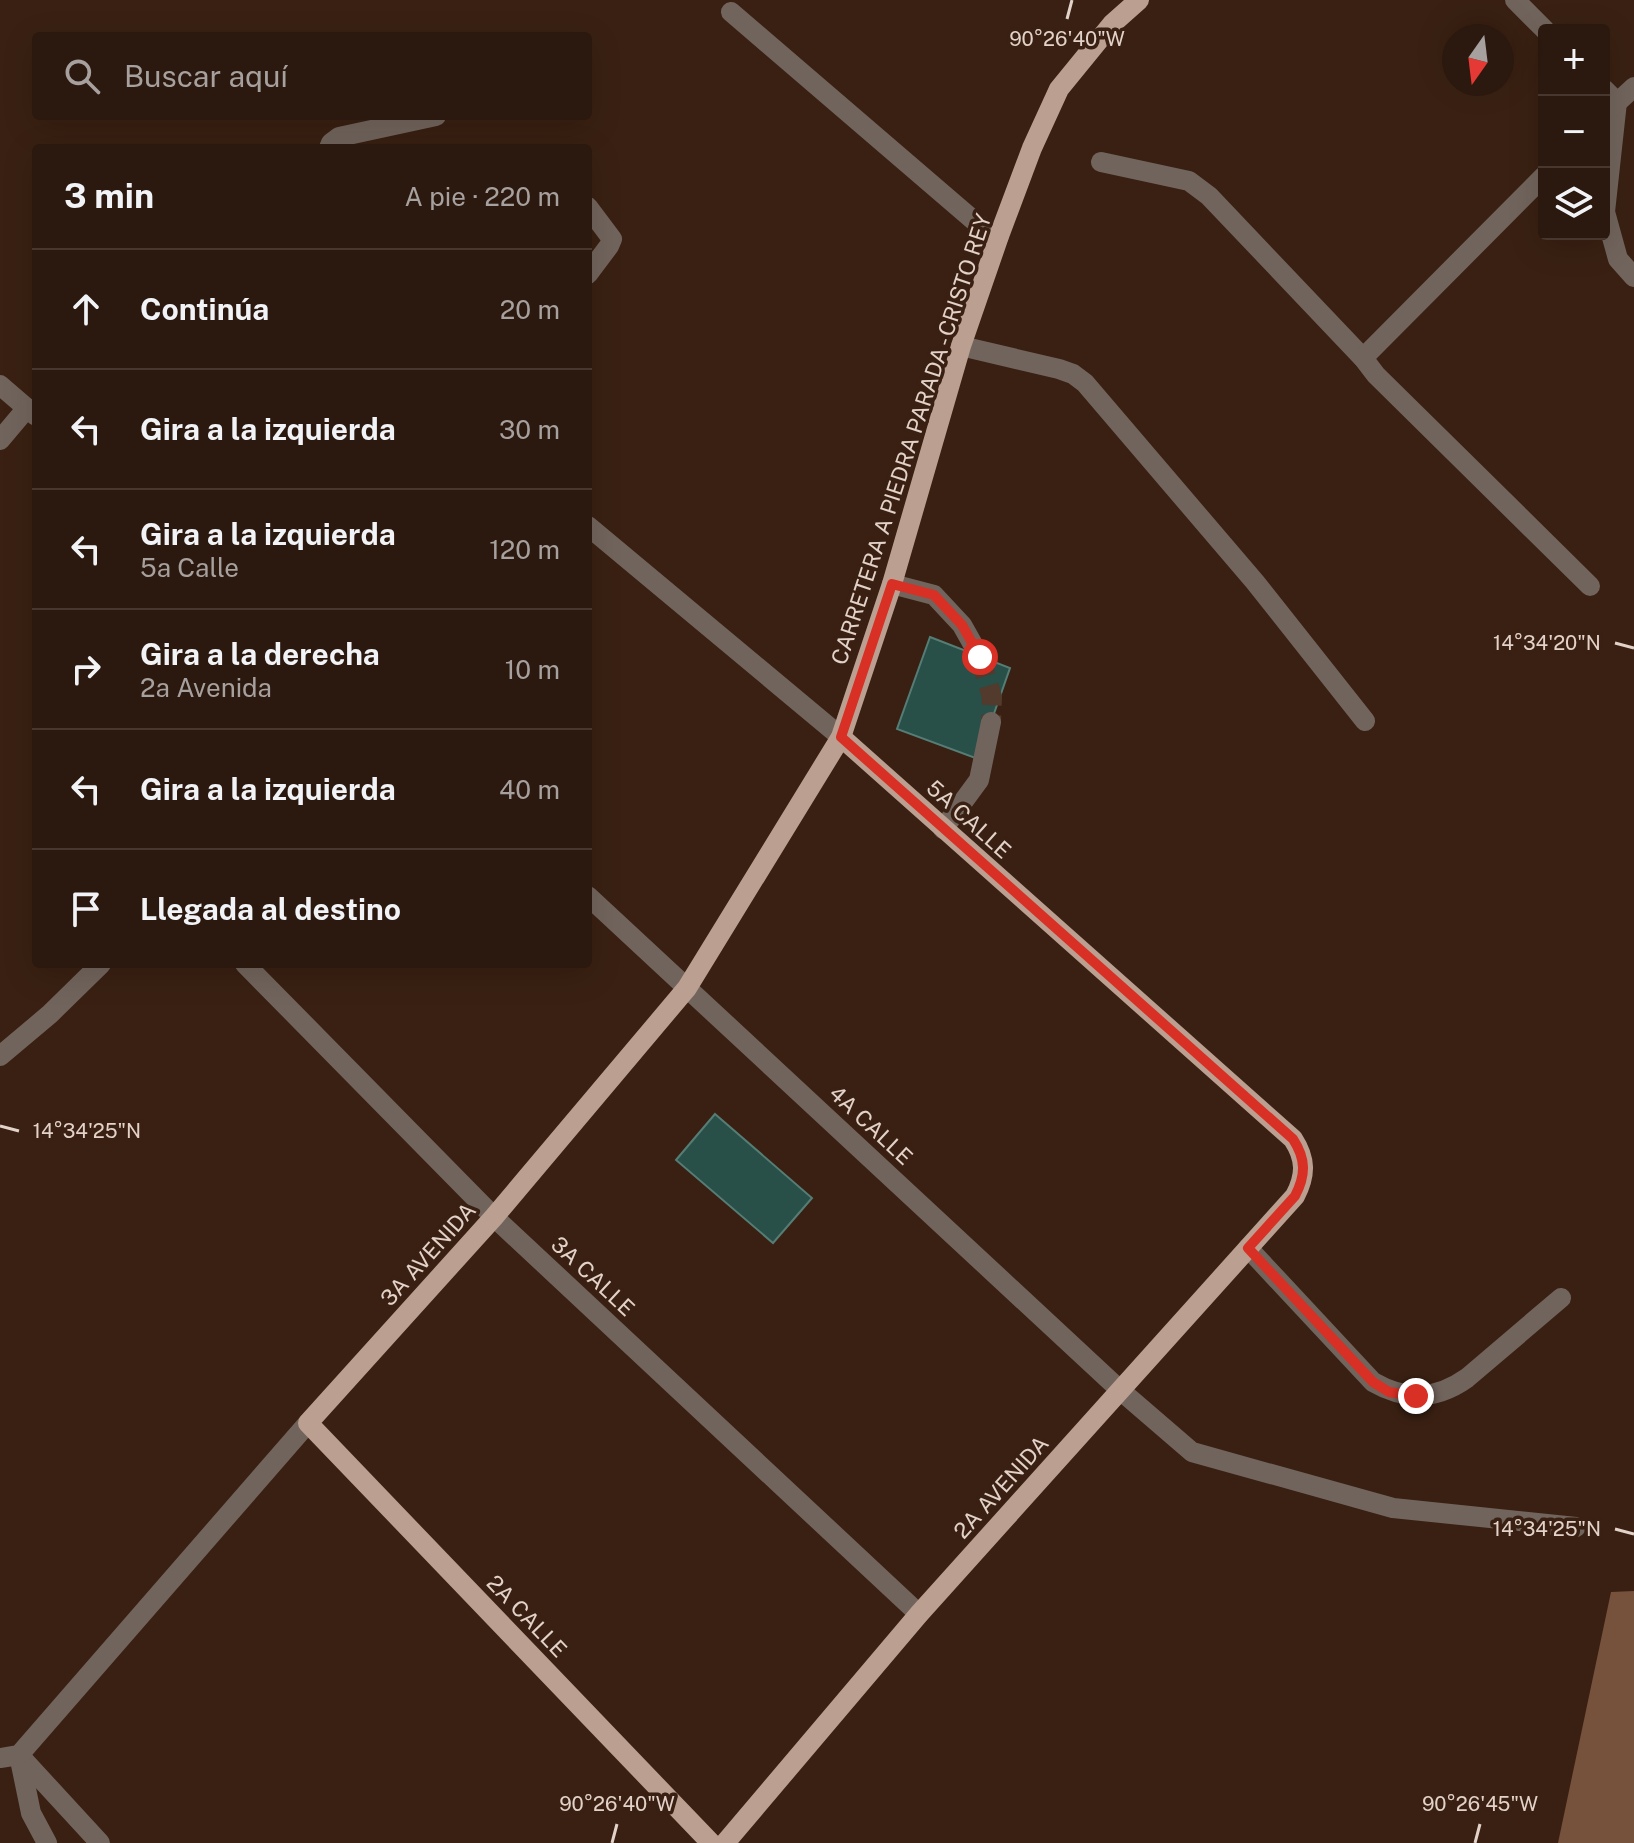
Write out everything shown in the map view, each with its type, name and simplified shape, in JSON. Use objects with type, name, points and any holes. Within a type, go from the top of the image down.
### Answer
[{"type":"main road","name":"CARRETERA A PIEDRA PARADA - CRISTO REY","points":[[841,737],[892,584],[961,346],[1032,148],[1059,89],[1112,24],[1139,0]]},
{"type":"main road","name":"5A CALLE","points":[[841,737],[1293,1139],[1304,1162]]},
{"type":"main road","name":"3A AVENIDA","points":[[308,1423],[494,1217],[687,988],[841,737]]},
{"type":"main road","name":"2A AVENIDA","points":[[725,1843],[919,1614],[1295,1196],[1304,1174],[1304,1162]]},
{"type":"main road","name":"2A CALLE","points":[[308,1423],[711,1843]]},
{"type":"street","points":[[1515,0],[1539,24]]},
{"type":"street","points":[[731,12],[979,225],[999,236]]},
{"type":"street","points":[[1610,101],[1634,87]]},
{"type":"street","points":[[331,144],[339,137],[418,120]]},
{"type":"street","points":[[1101,162],[1189,181],[1209,196],[1376,375],[1590,586]]},
{"type":"street","points":[[1606,168],[1605,212],[1618,259],[1634,277]]},
{"type":"street","points":[[1363,358],[1538,182]]},
{"type":"street","points":[[592,212],[612,239],[592,269]]},
{"type":"street","points":[[961,346],[1059,369],[1085,383],[1255,582],[1365,721]]},
{"type":"street","points":[[0,385],[31,412],[0,440]]},
{"type":"street","name":"5A CALLE","points":[[592,529],[841,737]]},
{"type":"street","points":[[892,584],[934,595],[962,625],[980,657]]},
{"type":"street","points":[[943,829],[979,780],[991,722]]},
{"type":"street","name":"4A CALLE","points":[[592,900],[1120,1390],[1192,1452],[1393,1508],[1576,1527]]},
{"type":"street","points":[[0,1056],[50,1014],[97,968]]},
{"type":"street","name":"3A CALLE","points":[[249,968],[494,1217],[919,1614]]},
{"type":"street","points":[[1248,1248],[1373,1382],[1389,1392],[1402,1395],[1436,1394],[1452,1389],[1561,1298]]},
{"type":"street","name":"3A AVENIDA","points":[[10,1756],[308,1423]]},
{"type":"street","points":[[10,1756],[31,1813],[47,1843]]},
{"type":"street","points":[[10,1756],[100,1843]]},
{"type":"shaded area","points":[[1634,1591],[1634,1843],[1558,1843],[1611,1592]]},
{"type":"building","points":[[930,637],[1010,668],[978,759],[897,729]]},
{"type":"building","points":[[715,1114],[812,1198],[773,1243],[676,1160]]},
{"type":"tunnel","points":[[980,657],[992,697],[991,722]]},
{"type":"route","points":[[980,657],[962,625],[934,595],[892,584],[841,737],[1293,1139],[1304,1162],[1300,1186],[1295,1196],[1248,1248],[1373,1382],[1389,1392],[1416,1396]]}]
